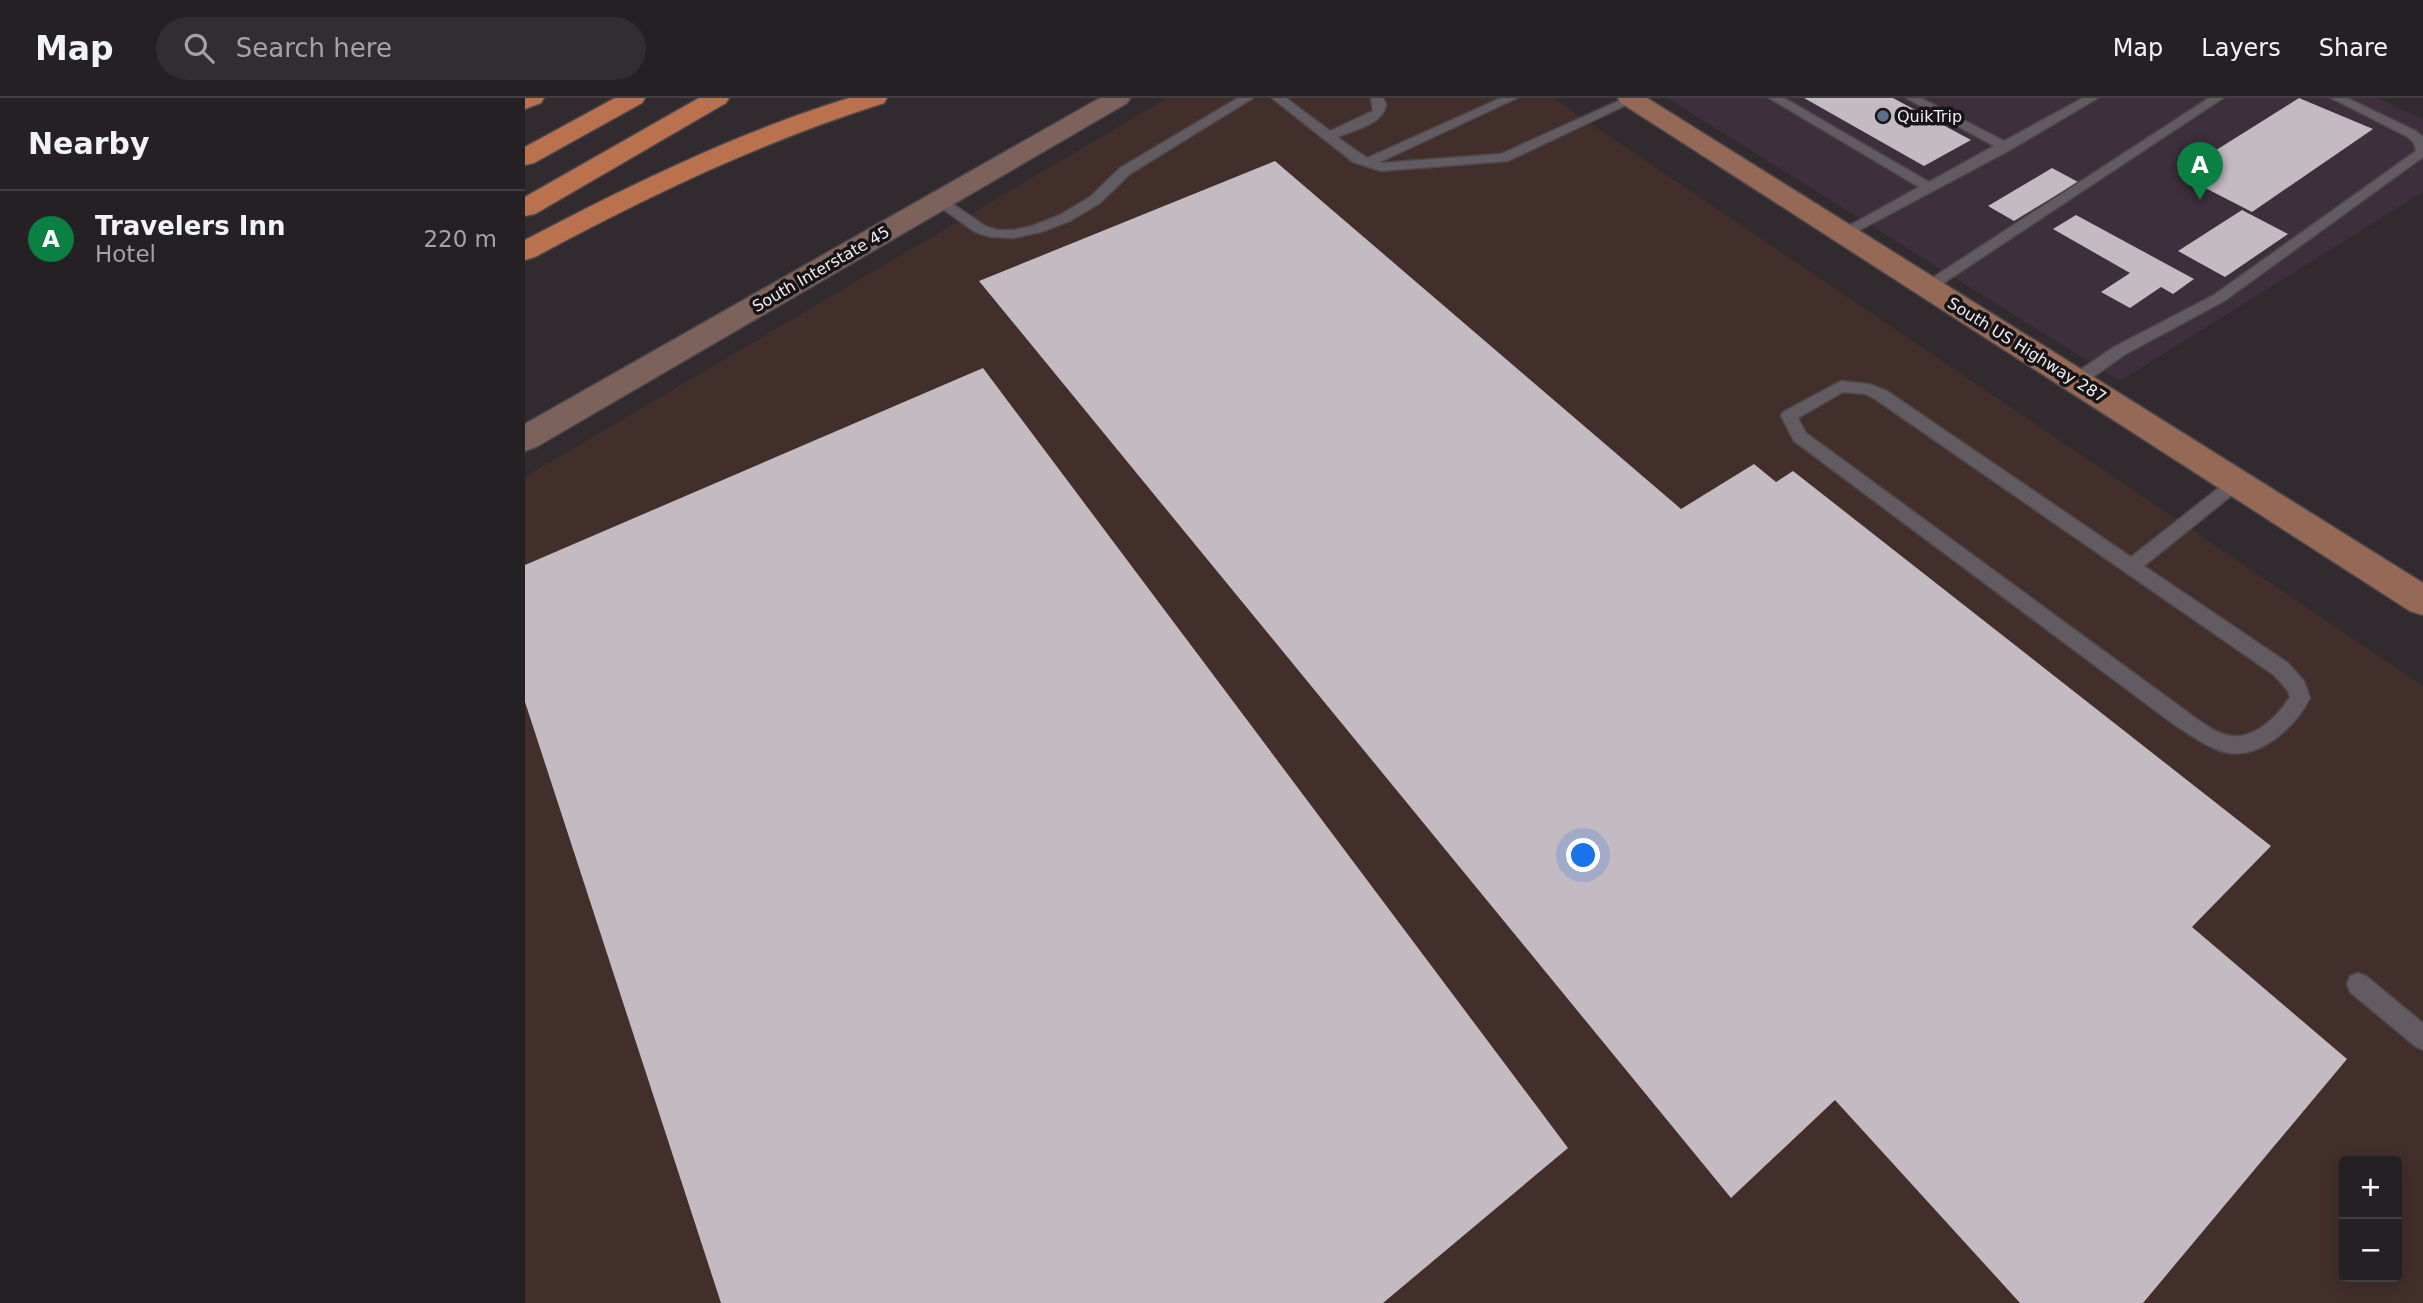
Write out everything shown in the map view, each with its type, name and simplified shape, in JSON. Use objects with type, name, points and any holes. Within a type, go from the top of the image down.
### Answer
[{"type":"highway","points":[[525,102],[531,98]]},
{"type":"highway","points":[[525,157],[633,98]]},
{"type":"highway","points":[[525,208],[717,98]]},
{"type":"highway","points":[[525,251],[596,213],[700,164],[805,121],[875,98]]},
{"type":"main road","name":"South US Highway 287","points":[[1633,98],[1843,235],[2423,601]]},
{"type":"street","name":"South Interstate 45","points":[[525,439],[1118,98]]},
{"type":"lane","points":[[939,201],[980,229],[996,234],[1014,234],[1036,229],[1065,218],[1095,200],[1125,171],[1247,98]]},
{"type":"lane","points":[[1278,98],[1367,163],[1381,167],[1503,158],[1633,98]]},
{"type":"lane","points":[[1329,136],[1370,119],[1379,112],[1380,104],[1377,98]]},
{"type":"lane","points":[[1367,163],[1511,98]]},
{"type":"lane","points":[[1775,98],[1930,188]]},
{"type":"lane","points":[[1912,98],[2005,146]]},
{"type":"lane","points":[[1843,235],[2092,98]]},
{"type":"lane","points":[[1928,287],[2217,98]]},
{"type":"lane","points":[[2076,381],[2119,351],[2219,298],[2422,152],[2420,140],[2412,134],[2337,98]]},
{"type":"lane","points":[[1840,386],[1869,389],[2131,567],[2281,668],[2297,687],[2300,698],[2294,710],[2263,736],[2246,744],[2224,744],[2203,732],[2172,712],[1800,437],[1789,416],[1840,386]]},
{"type":"lane","points":[[2131,567],[2236,483]]},
{"type":"lane","points":[[2358,984],[2423,1038]]},
{"type":"shaded area","points":[[1167,98],[1553,98],[2423,686],[2423,1303],[525,1303],[525,477]]},
{"type":"shaded area","points":[[1667,98],[2377,98],[2423,119],[2423,192],[2120,381]]},
{"type":"building","points":[[1804,98],[1893,98],[1971,140],[1924,166]]},
{"type":"building","points":[[2299,98],[2373,129],[2252,212],[2178,174]]},
{"type":"building","points":[[1275,161],[1681,509],[1754,464],[1776,482],[1793,471],[2271,846],[2192,927],[2347,1059],[2143,1303],[2020,1303],[1835,1100],[1731,1198],[979,281]]},
{"type":"building","points":[[2052,168],[2078,182],[2014,221],[1988,206]]},
{"type":"building","points":[[2242,210],[2288,234],[2225,277],[2178,251]]},
{"type":"building","points":[[2076,215],[2194,279],[2173,294],[2161,287],[2130,308],[2101,292],[2130,273],[2053,229]]},
{"type":"building","points":[[983,368],[1568,1148],[1383,1303],[721,1303],[525,702],[525,565]]},
{"type":"place","name":"QuikTrip","points":[[1883,116]]},
{"type":"place","name":"Travelers Inn","points":[[2200,200]]}]
